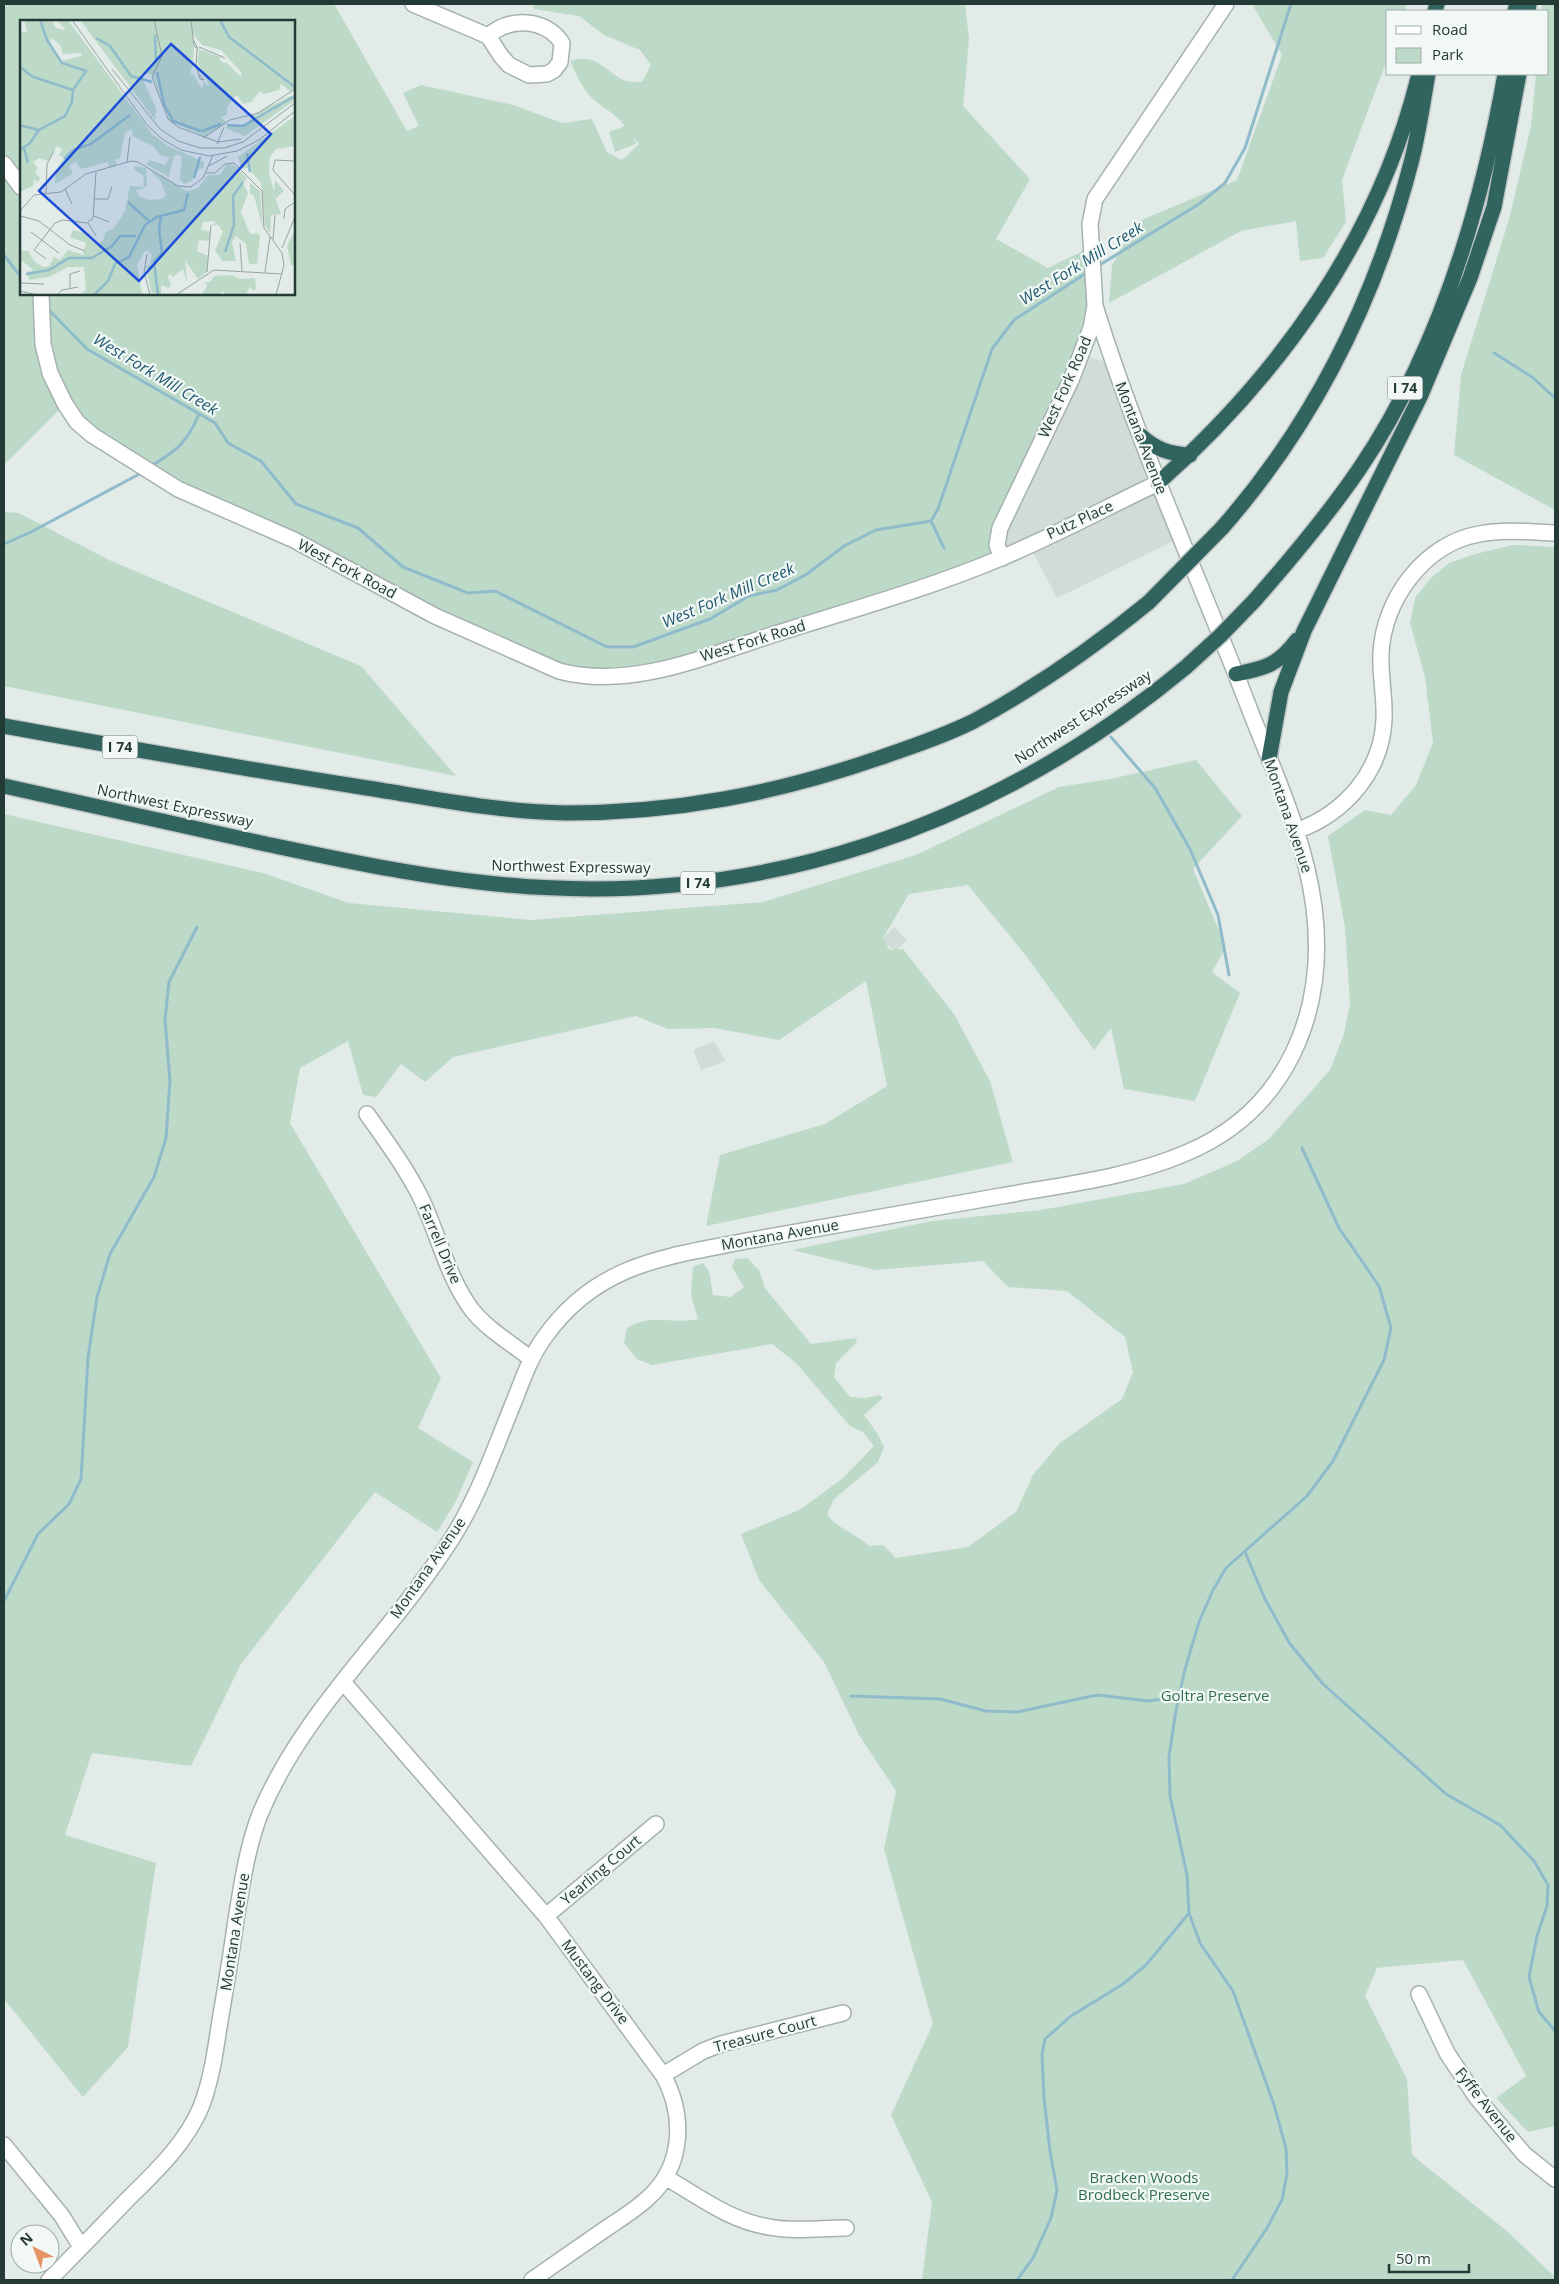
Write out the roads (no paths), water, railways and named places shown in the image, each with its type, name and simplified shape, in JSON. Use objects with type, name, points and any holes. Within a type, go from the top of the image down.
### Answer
[{"type":"highway","points":[[1158,484],[1235,410],[1273,365],[1340,267],[1366,218],[1389,165],[1405,124],[1419,75]]},
{"type":"highway","name":"I 74","points":[[4,726],[236,768],[492,808],[563,813],[690,806],[811,780],[934,739],[973,721],[1059,670],[1097,644],[1149,602],[1222,528],[1261,483],[1300,425],[1325,382],[1359,316],[1385,250],[1412,159],[1428,75]]},
{"type":"highway","name":"Northwest Expressway","points":[[4,786],[421,876],[510,886],[607,888],[713,881],[840,855],[902,834],[964,808],[1040,770],[1120,716],[1186,667],[1254,601],[1323,519],[1360,467],[1394,410],[1433,331],[1470,225],[1493,141],[1505,75]]},
{"type":"highway","points":[[1269,760],[1281,692],[1304,631],[1420,397],[1470,278],[1494,207],[1519,75]]},
{"type":"highway","points":[[1140,435],[1152,446],[1176,454],[1190,455]]},
{"type":"highway","points":[[1236,674],[1262,669],[1272,664],[1293,645],[1304,631]]},
{"type":"street","points":[[413,4],[488,36],[501,56],[509,64],[529,75],[547,74],[554,70],[560,62],[562,43],[547,27],[520,22],[507,25],[488,36]]},
{"type":"street","name":"West Fork Road","points":[[41,295],[42,332],[50,373],[65,404],[77,422],[125,456],[190,495],[294,540],[452,624],[559,671],[593,677],[632,675],[700,658],[938,583],[1002,558],[997,545],[1000,528],[1071,380],[1091,328],[1095,306],[1091,214],[1099,190],[1226,4]]},
{"type":"street","points":[[4,164],[20,186]]},
{"type":"street","name":"Montana Avenue","points":[[50,2280],[170,2156],[182,2141],[200,2109],[213,2068],[248,1845],[274,1782],[288,1755],[305,1730],[430,1570],[463,1519],[531,1359],[547,1334],[577,1301],[608,1278],[630,1267],[698,1250],[1096,1178],[1183,1155],[1221,1135],[1252,1109],[1266,1094],[1291,1057],[1304,1028],[1318,959],[1314,907],[1308,869],[1296,831],[1236,674],[1158,484],[1113,365],[1095,306]]},
{"type":"street","name":"Putz Place","points":[[1002,558],[1158,484]]},
{"type":"street","points":[[1296,831],[1318,824],[1346,801],[1360,786],[1378,755],[1384,722],[1381,654],[1384,633],[1388,614],[1407,581],[1425,562],[1440,550],[1477,534],[1518,531],[1555,533]]},
{"type":"street","name":"Farrell Drive","points":[[366,1114],[403,1167],[420,1198],[456,1282],[472,1309],[482,1321],[531,1359]]},
{"type":"street","name":"Mustang Drive","points":[[343,1682],[546,1916],[663,2075],[670,2088],[678,2118],[676,2148],[665,2177],[649,2197],[635,2208],[532,2280]]},
{"type":"street","name":"Yearling Court","points":[[546,1916],[656,1824]]},
{"type":"street","name":"Fyffe Avenue","points":[[1419,1994],[1447,2052],[1477,2098],[1524,2154],[1555,2179]]},
{"type":"street","name":"Treasure Court","points":[[663,2075],[703,2051],[721,2044],[843,2013]]},
{"type":"street","points":[[4,2145],[62,2216],[82,2247]]},
{"type":"street","points":[[665,2177],[723,2211],[756,2224],[786,2229],[846,2228]]},
{"type":"waterway","name":"West Fork Mill Creek","points":[[1098,266],[1199,204],[1225,183],[1245,148],[1291,4]]},
{"type":"waterway","name":"West Fork Mill Creek","points":[[4,255],[20,276]]},
{"type":"waterway","name":"West Fork Mill Creek","points":[[47,308],[87,349],[215,423],[228,443],[261,461],[296,504],[358,528],[403,567],[468,593],[495,591],[607,647],[633,647],[710,619],[749,596],[777,590],[807,574],[844,546],[876,530],[931,521],[938,509],[992,349],[1014,320],[1088,272]]},
{"type":"waterway","points":[[1494,353],[1532,377],[1555,398]]},
{"type":"waterway","points":[[150,467],[180,445],[190,432],[199,414]]},
{"type":"waterway","points":[[4,544],[31,532],[143,472]]},
{"type":"waterway","points":[[931,521],[944,548]]},
{"type":"waterway","points":[[1111,737],[1155,788],[1190,849],[1218,915],[1229,975]]},
{"type":"waterway","points":[[4,1601],[38,1534],[69,1504],[81,1479],[88,1358],[97,1297],[110,1254],[154,1177],[166,1138],[170,1081],[165,1020],[169,982],[197,927]]},
{"type":"waterway","points":[[1232,2280],[1267,2228],[1282,2200],[1287,2174],[1286,2148],[1274,2105],[1233,1991],[1200,1943],[1189,1913],[1187,1875],[1170,1796],[1169,1757],[1176,1710],[1185,1669],[1199,1622],[1213,1590],[1226,1568],[1307,1496],[1333,1461],[1384,1360],[1391,1328],[1379,1286],[1339,1228],[1302,1148]]},
{"type":"waterway","points":[[1245,1552],[1265,1599],[1290,1644],[1323,1684],[1446,1794],[1500,1825],[1534,1861],[1548,1885],[1547,1906],[1537,1936],[1529,1977],[1539,2012],[1555,2031]]},
{"type":"waterway","points":[[851,1696],[940,1699],[986,1711],[1017,1712],[1097,1695],[1149,1701],[1169,1698],[1180,1692]]},
{"type":"waterway","points":[[1017,2280],[1033,2258],[1051,2218],[1057,2190],[1044,2098],[1042,2054],[1045,2039],[1071,2016],[1123,1984],[1146,1965],[1189,1913]]},
{"type":"park label","name":"Goltra Preserve","points":[[1215,1696]]},
{"type":"park label","name":"Bracken Woods Brodbeck Preserve","points":[[1144,2186]]}]
